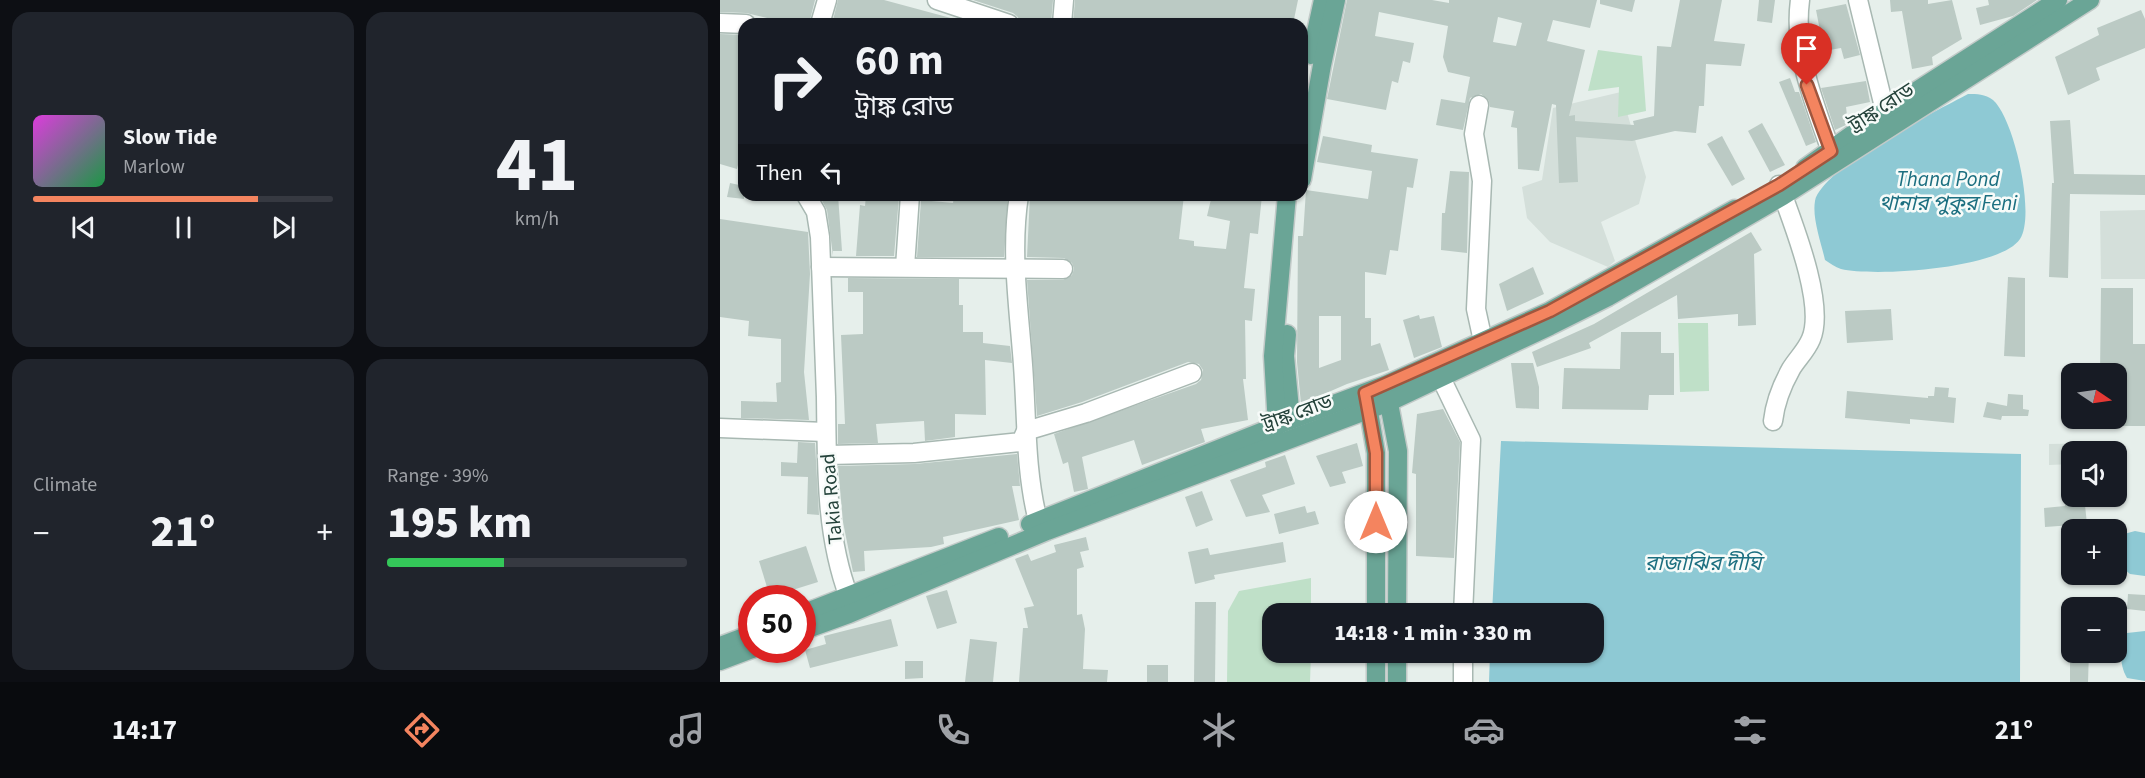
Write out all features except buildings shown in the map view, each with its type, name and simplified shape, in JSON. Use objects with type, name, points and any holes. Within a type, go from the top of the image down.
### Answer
[{"type":"main road","points":[[1308,55],[1323,0]]},
{"type":"main road","points":[[1308,145],[1336,0]]},
{"type":"main road","name":"ট্রাঙ্ক রোড","points":[[1387,394],[1483,341],[1550,311],[1781,191],[1886,111],[2058,0]]},
{"type":"main road","name":"ট্রাঙ্ক রোড","points":[[816,626],[1368,401],[1442,378],[1608,297],[2090,0]]},
{"type":"main road","points":[[1284,423],[1273,356],[1286,201]]},
{"type":"main road","points":[[1284,423],[1285,356],[1298,201]]},
{"type":"main road","points":[[1387,394],[1398,451],[1397,603]]},
{"type":"main road","points":[[1368,401],[1376,453],[1376,603]]},
{"type":"main road","name":"ট্রাঙ্ক রোড","points":[[816,610],[1284,423],[1368,401]]},
{"type":"main road","points":[[720,646],[738,639]]},
{"type":"main road","points":[[720,661],[738,655]]},
{"type":"main road","points":[[1376,663],[1376,682]]},
{"type":"main road","points":[[1397,663],[1397,682]]},
{"type":"street","points":[[822,18],[827,0]]},
{"type":"street","points":[[937,0],[957,3],[994,18]]},
{"type":"street","points":[[1062,18],[1064,0]]},
{"type":"street","points":[[1800,0],[1797,20],[1807,85],[1831,151]]},
{"type":"street","points":[[1858,0],[1886,111]]},
{"type":"street","points":[[720,23],[738,24]]},
{"type":"street","points":[[1479,105],[1474,134],[1482,181],[1476,309],[1483,341]]},
{"type":"street","points":[[1773,421],[1775,407],[1786,380],[1812,339],[1816,322],[1799,237],[1781,191]]},
{"type":"street","name":"Takia Road","points":[[810,201],[816,212],[821,267],[825,432],[832,530],[837,565],[849,597]]},
{"type":"street","points":[[905,267],[910,201]]},
{"type":"street","points":[[1017,201],[1013,231],[1015,268],[1029,480],[1038,521]]},
{"type":"street","points":[[821,267],[1063,269]]},
{"type":"street","points":[[828,455],[914,453],[1021,442],[1026,431],[1086,413],[1192,373]]},
{"type":"street","points":[[1442,378],[1471,440],[1464,603]]},
{"type":"street","points":[[720,428],[825,432]]},
{"type":"street","points":[[1463,663],[1463,682]]},
{"type":"shaded area","points":[[1621,92],[1646,177],[1639,204],[1601,222],[1615,261],[1608,267],[1550,242],[1527,218],[1522,187],[1542,180],[1553,108]]},
{"type":"shaded area","points":[[2145,210],[2145,279],[2101,279],[2100,211]]},
{"type":"shaded area","points":[[2049,444],[2061,444],[2061,464],[2049,465]]},
{"type":"green space","points":[[1598,50],[1642,56],[1646,111],[1618,117],[1619,87],[1588,91]]},
{"type":"green space","points":[[1678,323],[1708,323],[1709,391],[1680,392]]},
{"type":"green space","points":[[1311,578],[1311,603],[1262,603],[1262,663],[1311,663],[1310,682],[1227,682],[1228,611],[1239,591]]},
{"type":"water","name":"Thana Pond থানার পুকুর Feni","points":[[1968,94],[1984,95],[1993,100],[2001,110],[2008,126],[2015,146],[2024,189],[2024,227],[2020,239],[2008,249],[1988,257],[1935,268],[1907,271],[1857,271],[1841,269],[1825,260],[1814,208],[1822,188],[1858,157]]},
{"type":"water","name":"রাজাঝির দীঘি","points":[[1501,441],[2021,454],[2020,682],[1489,682],[1490,663],[1604,663],[1604,603],[1493,603]]},
{"type":"water","points":[[2135,531],[2145,533],[2145,576],[2127,571],[2127,533]]},
{"type":"water","points":[[2145,631],[2145,681],[2127,678],[2122,666],[2122,663],[2127,663],[2127,633]]},
{"type":"route","points":[[1376,522],[1376,453],[1370,410],[1365,393],[1550,311],[1779,185],[1831,151],[1807,85]]}]
